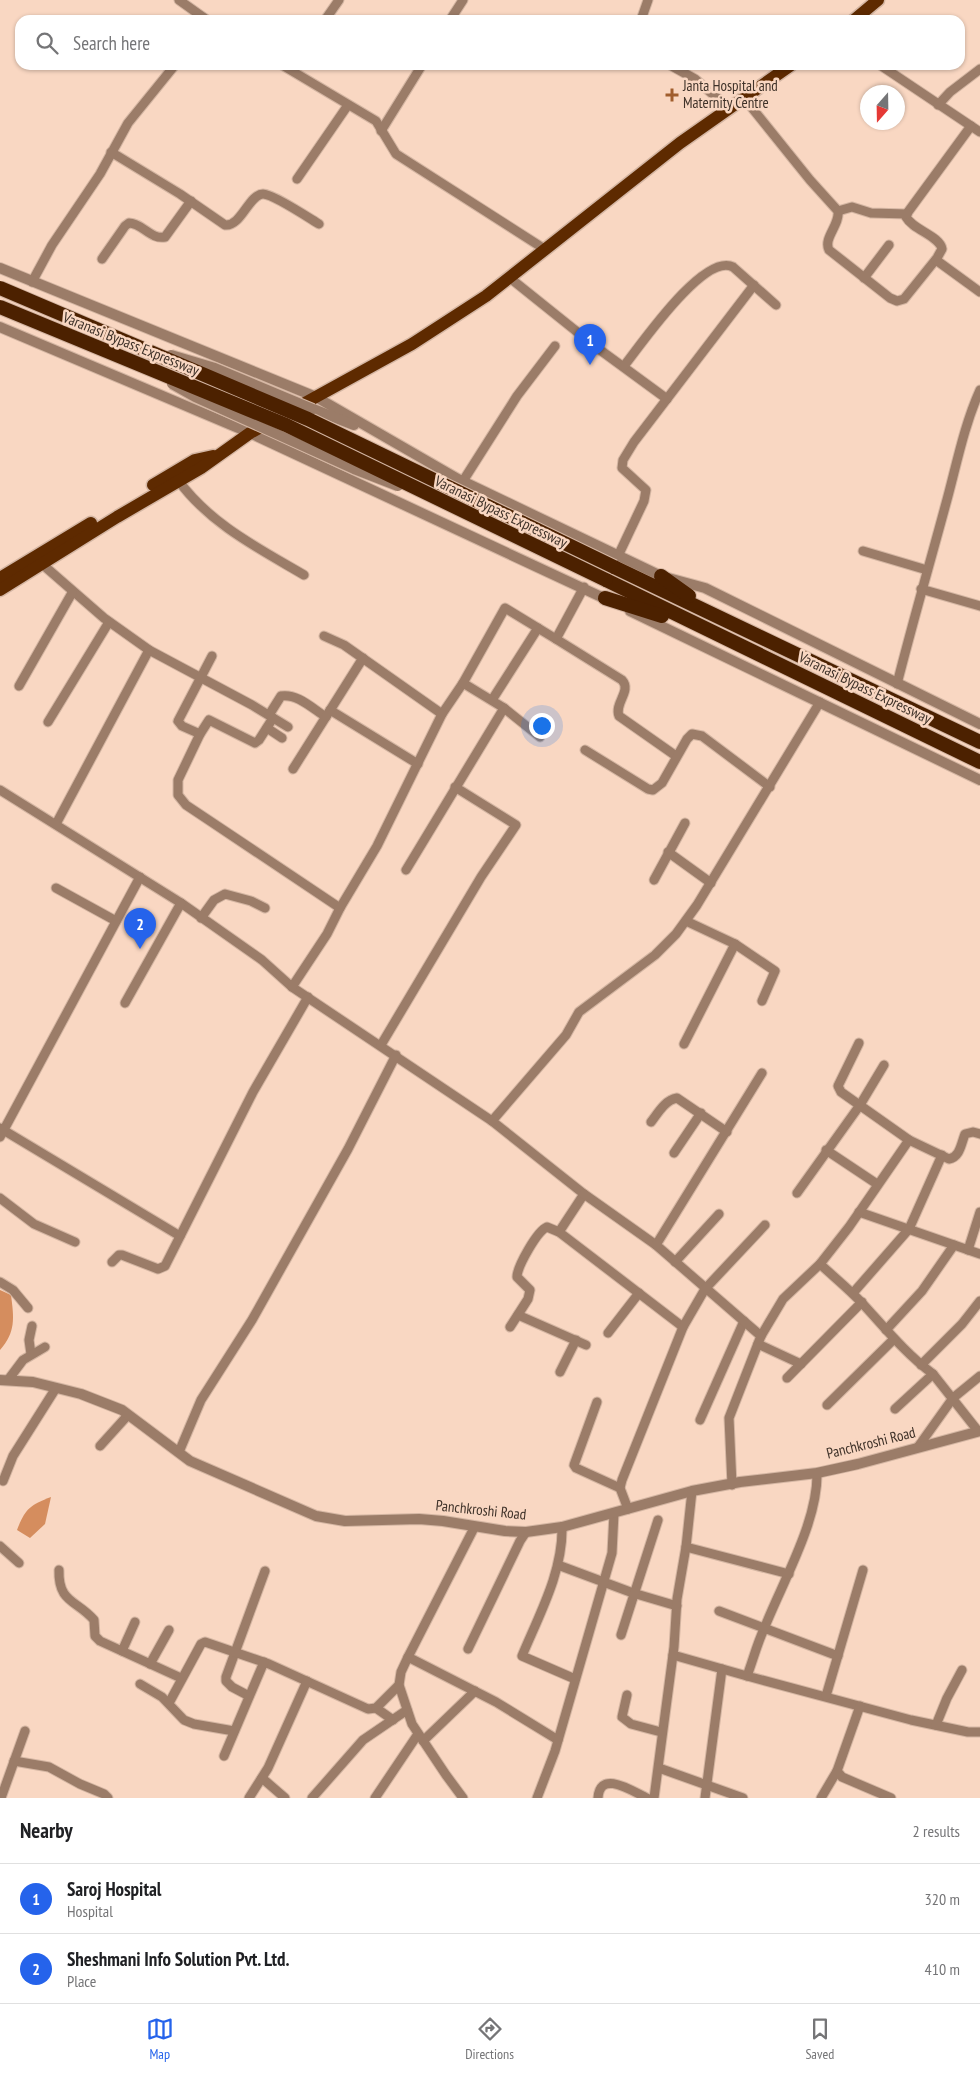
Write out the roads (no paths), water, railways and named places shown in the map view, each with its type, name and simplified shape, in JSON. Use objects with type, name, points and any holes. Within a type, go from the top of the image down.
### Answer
[{"type":"highway","name":"Varanasi Bypass Expressway","points":[[0,288],[308,419],[616,561],[719,617],[980,742]]},
{"type":"highway","name":"Varanasi Bypass Expressway","points":[[0,307],[286,425],[441,502],[980,762]]},
{"type":"highway","points":[[661,576],[719,617]]},
{"type":"highway","points":[[605,598],[720,636]]},
{"type":"main road","points":[[860,15],[878,0]]},
{"type":"main road","points":[[0,590],[178,480],[201,468],[250,433],[314,403],[454,318],[510,278],[680,143],[784,70]]},
{"type":"main road","points":[[0,578],[195,460],[218,455]]},
{"type":"street","points":[[179,0],[199,15]]},
{"type":"street","points":[[328,15],[339,0]]},
{"type":"street","points":[[453,15],[463,0]]},
{"type":"street","points":[[643,15],[648,0]]},
{"type":"street","points":[[938,105],[950,92],[980,69]]},
{"type":"street","points":[[32,282],[52,245],[100,174],[128,124],[171,70]]},
{"type":"street","points":[[298,70],[376,122],[396,154],[546,250]]},
{"type":"street","points":[[382,131],[419,70]]},
{"type":"street","points":[[679,70],[695,79],[729,108]]},
{"type":"street","points":[[887,70],[980,132]]},
{"type":"street","points":[[744,98],[810,180],[838,211],[838,220],[828,248],[890,298],[901,301],[942,252],[942,245],[910,222],[907,214]]},
{"type":"street","points":[[297,179],[348,104]]},
{"type":"street","points":[[907,214],[971,126]]},
{"type":"street","points":[[111,152],[229,225],[234,222],[259,194],[273,197],[319,224]]},
{"type":"street","points":[[102,260],[128,223],[141,226],[157,238],[165,238],[191,202]]},
{"type":"street","points":[[838,211],[852,207],[871,213],[907,214]]},
{"type":"street","points":[[864,278],[889,245]]},
{"type":"street","points":[[936,260],[980,292]]},
{"type":"street","points":[[624,366],[680,294],[709,272],[725,265],[729,265],[776,305]]},
{"type":"street","points":[[0,268],[314,403],[616,561],[704,588],[980,724]]},
{"type":"street","points":[[510,278],[596,347],[667,399]]},
{"type":"street","points":[[616,561],[644,501],[646,490],[622,468],[623,460],[754,285]]},
{"type":"street","points":[[0,327],[250,433],[584,588],[980,780]]},
{"type":"street","points":[[117,338],[215,368],[314,403]]},
{"type":"street","points":[[463,482],[517,396],[555,346]]},
{"type":"street","points":[[897,684],[954,471],[980,390]]},
{"type":"street","points":[[178,480],[191,499],[232,533],[304,576]]},
{"type":"street","points":[[862,551],[927,570]]},
{"type":"street","points":[[42,564],[72,593],[108,622],[150,650],[288,728]]},
{"type":"street","points":[[556,639],[584,588]]},
{"type":"street","points":[[921,589],[980,606]]},
{"type":"street","points":[[19,686],[72,593]]},
{"type":"street","points":[[292,987],[327,934],[340,908],[377,846],[442,714],[463,683],[505,608],[622,680],[626,684],[626,688],[617,708],[619,716],[676,756]]},
{"type":"street","points":[[48,722],[108,622]]},
{"type":"street","points":[[492,700],[538,628]]},
{"type":"street","points":[[324,636],[364,658],[442,714]]},
{"type":"street","points":[[56,824],[150,650]]},
{"type":"street","points":[[200,734],[182,726],[178,721],[212,656]]},
{"type":"street","points":[[293,769],[364,658]]},
{"type":"street","points":[[463,683],[504,708],[540,736]]},
{"type":"street","points":[[340,908],[186,805],[178,795],[178,780],[200,734],[206,723],[213,720],[255,743],[267,728],[281,696],[287,695],[295,697],[328,714],[418,764]]},
{"type":"street","points":[[492,1121],[566,1035],[579,1012],[655,955],[686,921],[820,702]]},
{"type":"street","points":[[406,870],[504,708]]},
{"type":"street","points":[[267,728],[282,738]]},
{"type":"street","points":[[585,750],[648,789],[653,790],[662,783],[686,739],[692,734],[696,734],[770,786]]},
{"type":"street","points":[[381,1045],[481,877],[516,825],[455,787]]},
{"type":"street","points":[[0,790],[140,877],[201,918],[262,960],[292,987],[492,1121],[584,1194],[656,1246],[744,1321],[760,1340],[801,1364]]},
{"type":"street","points":[[654,880],[685,823]]},
{"type":"street","points":[[668,852],[711,883]]},
{"type":"street","points":[[140,877],[1,1132],[180,1236]]},
{"type":"street","points":[[56,888],[116,921]]},
{"type":"street","points":[[201,918],[214,900],[225,894],[250,901],[265,908]]},
{"type":"street","points":[[124,1003],[180,904]]},
{"type":"street","points":[[686,921],[735,944],[775,971],[762,1001]]},
{"type":"street","points":[[684,1044],[735,944]]},
{"type":"street","points":[[112,1262],[119,1255],[122,1255],[158,1269],[163,1268],[253,1092],[308,997]]},
{"type":"street","points":[[859,1043],[838,1086],[841,1092],[908,1140],[949,1159],[954,1158],[958,1154],[965,1134],[973,1132],[980,1134]]},
{"type":"street","points":[[179,1452],[201,1400],[252,1320],[348,1149],[396,1055]]},
{"type":"street","points":[[797,1193],[860,1105],[884,1065]]},
{"type":"street","points":[[656,1246],[762,1073]]},
{"type":"street","points":[[651,1122],[672,1099],[677,1098],[727,1132]]},
{"type":"street","points":[[674,1153],[700,1113]]},
{"type":"street","points":[[732,1485],[729,1418],[760,1340],[784,1299],[820,1264],[859,1212],[908,1140]]},
{"type":"street","points":[[826,1150],[877,1184]]},
{"type":"street","points":[[853,1293],[909,1230],[942,1155]]},
{"type":"street","points":[[559,1232],[584,1194]]},
{"type":"street","points":[[0,1198],[34,1224],[75,1242]]},
{"type":"street","points":[[859,1212],[980,1254]]},
{"type":"street","points":[[968,1250],[980,1212]]},
{"type":"street","points":[[675,1262],[719,1214]]},
{"type":"street","points":[[628,1509],[620,1488],[683,1327],[705,1289],[765,1225]]},
{"type":"street","points":[[510,1327],[528,1299],[530,1290],[516,1277],[518,1270],[542,1229],[550,1227],[683,1327]]},
{"type":"street","points":[[886,1330],[922,1292],[954,1245]]},
{"type":"street","points":[[820,1264],[853,1293],[894,1339],[933,1374],[979,1431]]},
{"type":"street","points":[[0,1282],[13,1290],[28,1308]]},
{"type":"street","points":[[608,1333],[639,1293]]},
{"type":"street","points":[[921,1365],[962,1324],[980,1301]]},
{"type":"street","points":[[787,1378],[862,1302]]},
{"type":"street","points":[[518,1315],[586,1345]]},
{"type":"street","points":[[700,1420],[744,1321]]},
{"type":"street","points":[[31,1354],[28,1340],[32,1326]]},
{"type":"street","points":[[827,1405],[894,1339]]},
{"type":"street","points":[[560,1372],[576,1340]]},
{"type":"street","points":[[4,1380],[23,1360],[45,1347]]},
{"type":"street","points":[[895,1409],[933,1374]]},
{"type":"street","points":[[918,1447],[953,1398],[980,1376]]},
{"type":"street","name":"Panchkroshi Road","points":[[4,1380],[32,1382],[81,1394],[122,1410],[190,1461],[316,1516],[345,1521],[419,1519],[443,1521],[474,1528],[526,1532],[562,1527],[692,1491],[817,1473],[858,1464],[979,1431]]},
{"type":"street","points":[[4,1481],[13,1456],[56,1388]]},
{"type":"street","points":[[596,1402],[574,1465],[576,1468],[620,1488]]},
{"type":"street","points":[[100,1446],[128,1415]]},
{"type":"street","points":[[747,1676],[764,1628],[788,1574],[816,1500],[817,1473]]},
{"type":"street","points":[[654,1798],[659,1768],[661,1732],[673,1654],[676,1606],[686,1547],[692,1491]]},
{"type":"street","points":[[536,1798],[558,1740],[612,1553],[614,1513]]},
{"type":"street","points":[[621,1635],[658,1520]]},
{"type":"street","points":[[562,1527],[562,1546],[558,1565],[522,1656],[575,1679]]},
{"type":"street","points":[[464,1798],[412,1724],[399,1685],[401,1672],[408,1657],[474,1528]]},
{"type":"street","points":[[468,1649],[520,1540],[526,1532]]},
{"type":"street","points":[[0,1546],[19,1563]]},
{"type":"street","points":[[686,1547],[788,1574]]},
{"type":"street","points":[[558,1565],[633,1594],[676,1606]]},
{"type":"street","points":[[59,1570],[62,1593],[94,1620],[95,1636],[122,1651],[181,1678]]},
{"type":"street","points":[[826,1696],[863,1570]]},
{"type":"street","points":[[249,1696],[232,1687],[226,1681],[265,1571]]},
{"type":"street","points":[[719,1611],[838,1656]]},
{"type":"street","points":[[122,1651],[135,1622]]},
{"type":"street","points":[[150,1664],[169,1630]]},
{"type":"street","points":[[168,1703],[201,1644],[205,1642],[264,1662],[368,1709],[376,1708],[399,1685]]},
{"type":"street","points":[[673,1654],[860,1706],[968,1732],[980,1732]]},
{"type":"street","points":[[408,1657],[475,1691],[558,1740]]},
{"type":"street","points":[[224,1756],[264,1662]]},
{"type":"street","points":[[705,1798],[708,1786],[717,1694],[722,1669]]},
{"type":"street","points":[[936,1725],[962,1670]]},
{"type":"street","points":[[250,1798],[262,1778],[307,1681]]},
{"type":"street","points":[[140,1684],[168,1703],[184,1720],[194,1724],[234,1731]]},
{"type":"street","points":[[375,1798],[421,1737],[475,1691]]},
{"type":"street","points":[[627,1695],[622,1717],[631,1724],[661,1732]]},
{"type":"street","points":[[821,1798],[837,1772],[860,1706]]},
{"type":"street","points":[[376,1708],[393,1720]]},
{"type":"street","points":[[312,1798],[363,1740],[407,1710]]},
{"type":"street","points":[[1,1798],[25,1731]]},
{"type":"street","points":[[14,1761],[49,1767],[80,1784],[104,1794],[108,1798]]},
{"type":"street","points":[[659,1768],[743,1798]]},
{"type":"street","points":[[837,1772],[842,1777],[891,1798]]},
{"type":"street","points":[[262,1778],[286,1798]]},
{"type":"street","points":[[598,1798],[602,1785],[609,1783],[617,1784],[647,1798]]},
{"type":"place","name":"Janta Hospital and Maternity Centre","points":[[672,95]]},
{"type":"place","name":"Saroj Hospital","points":[[590,365]]},
{"type":"place","name":"Sheshmani Info Solution Pvt. Ltd.","points":[[140,949]]}]
